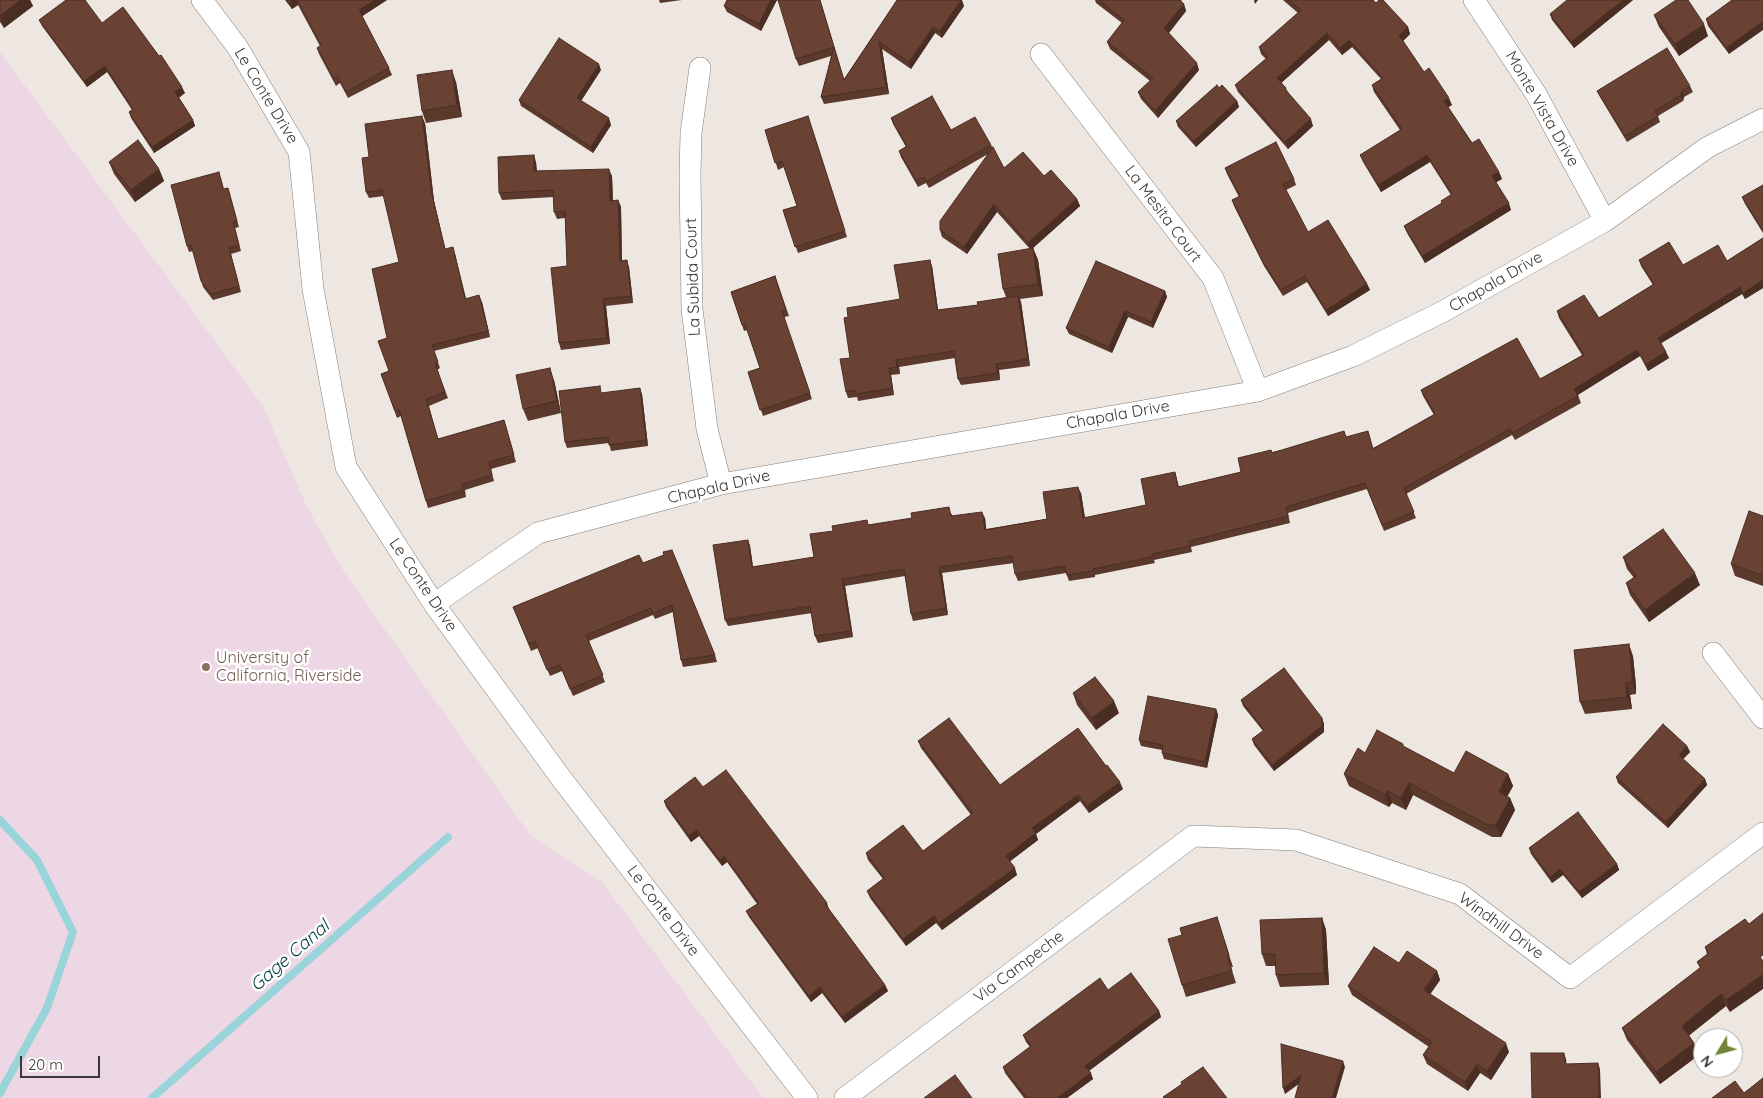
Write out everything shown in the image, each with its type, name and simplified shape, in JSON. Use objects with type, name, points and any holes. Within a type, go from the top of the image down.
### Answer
[{"type":"street","name":"Le Conte Drive","points":[[202,0],[238,48],[299,152],[313,289],[346,466],[434,604],[562,778],[806,1098]]},
{"type":"street","name":"Monte Vista Drive","points":[[1474,0],[1536,94],[1605,221]]},
{"type":"street","name":"La Mesita Court","points":[[1041,54],[1212,278],[1258,391]]},
{"type":"street","name":"La Subida Court","points":[[700,68],[690,167],[692,309],[707,429],[720,484]]},
{"type":"street","name":"Chapala Drive","points":[[434,604],[538,533],[720,484],[1258,391],[1353,356],[1433,317],[1605,221],[1708,148],[1763,119]]},
{"type":"street","points":[[1713,653],[1763,718]]},
{"type":"street","name":"Windhill Drive","points":[[1193,836],[1296,840],[1460,894],[1570,978],[1763,833]]},
{"type":"street","name":"Via Campeche","points":[[845,1098],[1193,836]]},
{"type":"shaded area","name":"University of California, Riverside","points":[[0,52],[263,406],[306,505],[342,569],[531,836],[601,881],[763,1098],[0,1098]]},
{"type":"building","points":[[0,0],[21,0],[0,16]]},
{"type":"building","points":[[66,0],[85,0],[102,23],[123,7],[159,56],[161,55],[182,87],[175,92],[193,120],[152,147],[129,112],[133,109],[105,66],[84,81],[39,20]]},
{"type":"building","points":[[297,0],[375,0],[359,10],[389,68],[346,92],[338,77],[334,79],[317,48],[321,45]]},
{"type":"building","points":[[727,0],[771,0],[759,24],[724,6]]},
{"type":"building","points":[[778,0],[820,0],[844,80],[897,0],[961,0],[940,31],[933,27],[909,62],[879,42],[886,87],[821,97],[834,47],[796,59]]},
{"type":"building","points":[[1099,0],[1179,0],[1184,4],[1164,28],[1197,63],[1155,111],[1138,92],[1153,78],[1107,42],[1124,20]]},
{"type":"building","points":[[1288,0],[1373,0],[1376,3],[1379,0],[1383,0],[1408,27],[1399,35],[1424,72],[1429,68],[1449,98],[1444,101],[1472,143],[1479,139],[1499,172],[1492,176],[1509,203],[1422,256],[1404,226],[1442,203],[1441,201],[1452,194],[1427,155],[1378,185],[1360,155],[1402,129],[1372,85],[1383,78],[1349,40],[1340,48],[1327,33],[1277,78],[1311,119],[1285,142],[1235,85],[1268,57],[1259,47],[1301,10]]},
{"type":"building","points":[[1567,0],[1623,0],[1571,42],[1550,14]]},
{"type":"building","points":[[1676,0],[1688,0],[1704,24],[1675,44],[1654,15]]},
{"type":"building","points":[[1732,0],[1763,0],[1763,21],[1726,48],[1706,19]]},
{"type":"building","points":[[559,38],[599,64],[577,98],[609,118],[591,147],[519,100]]},
{"type":"building","points":[[1667,48],[1690,86],[1682,91],[1681,95],[1655,111],[1658,116],[1625,136],[1597,91]]},
{"type":"building","points":[[452,70],[457,105],[422,111],[417,75]]},
{"type":"building","points":[[1217,85],[1219,88],[1222,85],[1237,101],[1194,141],[1176,121]]},
{"type":"building","points":[[932,96],[951,130],[975,117],[991,145],[927,181],[924,177],[916,181],[899,151],[907,146],[891,118]]},
{"type":"building","points":[[422,116],[432,195],[445,249],[453,247],[465,299],[479,295],[488,331],[432,345],[438,362],[435,363],[445,392],[426,399],[438,439],[504,420],[514,455],[489,462],[492,475],[462,484],[464,490],[426,501],[399,409],[395,411],[381,374],[389,371],[378,341],[387,338],[372,269],[399,262],[382,190],[366,192],[362,158],[369,157],[365,124]]},
{"type":"building","points":[[808,116],[845,231],[795,247],[783,210],[797,206],[782,161],[775,163],[765,130]]},
{"type":"building","points":[[138,140],[159,169],[131,190],[109,162]]},
{"type":"building","points":[[1276,142],[1294,179],[1283,184],[1308,232],[1328,220],[1367,284],[1326,310],[1305,276],[1281,290],[1262,260],[1232,200],[1240,196],[1225,168]]},
{"type":"building","points":[[993,147],[1004,168],[1023,152],[1044,176],[1051,170],[1077,199],[1028,243],[994,204],[964,247],[940,230],[940,221]]},
{"type":"building","points":[[534,155],[534,171],[609,169],[610,201],[618,200],[620,261],[627,260],[631,296],[603,299],[607,338],[559,343],[551,268],[567,266],[565,211],[554,212],[553,190],[499,193],[498,157]]},
{"type":"building","points":[[219,172],[223,189],[228,188],[237,221],[233,222],[239,245],[229,248],[239,286],[211,294],[201,281],[191,245],[187,246],[171,185]]},
{"type":"building","points":[[1763,185],[1763,231],[1742,197]]},
{"type":"building","points":[[1763,238],[1763,280],[1743,293],[1740,287],[1658,338],[1666,352],[1646,364],[1637,350],[1574,389],[1578,396],[1512,433],[1510,429],[1404,488],[1414,512],[1382,525],[1365,483],[1286,507],[1288,516],[1189,541],[1190,546],[1152,554],[1152,557],[1093,569],[1093,571],[1067,575],[1065,566],[1015,574],[1012,556],[939,567],[946,608],[911,614],[904,569],[842,579],[851,631],[815,636],[810,606],[725,620],[713,545],[748,540],[752,567],[814,557],[810,534],[833,531],[832,526],[867,520],[868,525],[912,518],[911,513],[949,507],[951,516],[982,512],[985,530],[1047,519],[1043,492],[1078,487],[1083,518],[1146,505],[1141,479],[1175,472],[1178,487],[1241,472],[1238,458],[1271,450],[1272,453],[1344,431],[1346,437],[1368,431],[1373,449],[1435,414],[1421,390],[1517,338],[1540,379],[1584,355],[1557,311],[1584,295],[1599,318],[1654,284],[1639,260],[1669,242],[1683,265],[1718,245],[1727,261]]},
{"type":"building","points":[[1033,248],[1038,284],[1003,289],[998,254]]},
{"type":"building","points":[[930,260],[937,310],[978,305],[977,302],[1018,296],[1028,359],[996,364],[998,373],[958,379],[954,351],[896,360],[897,367],[889,368],[892,388],[856,394],[855,390],[846,392],[840,359],[850,358],[844,318],[848,317],[847,308],[900,299],[894,265]]},
{"type":"building","points":[[1096,261],[1165,291],[1151,322],[1125,311],[1109,347],[1066,328]]},
{"type":"building","points":[[775,276],[786,310],[782,311],[810,393],[760,410],[748,372],[760,368],[745,324],[742,325],[731,292]]},
{"type":"building","points":[[550,368],[557,401],[523,409],[516,375]]},
{"type":"building","points":[[600,386],[601,393],[640,388],[646,440],[609,445],[608,437],[565,442],[559,391]]},
{"type":"building","points":[[1749,511],[1763,516],[1763,574],[1761,575],[1731,564]]},
{"type":"building","points":[[1663,529],[1695,573],[1645,610],[1626,583],[1636,576],[1623,557]]},
{"type":"building","points":[[672,550],[715,655],[681,660],[672,605],[653,613],[651,608],[586,635],[603,675],[570,689],[560,665],[547,670],[535,641],[529,644],[513,607],[639,555],[643,563],[664,555],[663,552]]},
{"type":"building","points":[[1629,644],[1632,682],[1626,683],[1627,697],[1580,702],[1574,650]]},
{"type":"building","points":[[1284,668],[1322,718],[1322,726],[1272,765],[1252,739],[1264,730],[1241,700]]},
{"type":"building","points":[[1095,677],[1114,701],[1092,718],[1073,693]]},
{"type":"building","points":[[1148,696],[1216,709],[1205,762],[1162,753],[1163,745],[1139,740]]},
{"type":"building","points":[[949,718],[1000,785],[1078,728],[1120,782],[1087,806],[1078,795],[1032,828],[1036,833],[1006,856],[1015,868],[939,923],[934,916],[903,939],[867,891],[884,878],[866,853],[903,825],[923,851],[973,813],[918,741]]},
{"type":"building","points":[[1663,724],[1687,746],[1679,755],[1705,779],[1666,822],[1616,777]]},
{"type":"building","points":[[1377,730],[1454,773],[1466,751],[1508,774],[1499,792],[1510,798],[1496,825],[1488,825],[1409,783],[1401,798],[1388,791],[1385,795],[1344,774],[1358,748],[1365,753]]},
{"type":"building","points":[[726,770],[827,903],[825,904],[885,985],[842,1017],[820,987],[809,996],[746,911],[759,903],[724,856],[720,860],[697,830],[689,836],[664,801],[695,777],[703,787]]},
{"type":"building","points":[[1578,812],[1617,864],[1579,892],[1560,869],[1550,877],[1529,848]]},
{"type":"building","points":[[1763,913],[1763,955],[1760,957],[1763,961],[1763,974],[1726,1000],[1721,994],[1682,1026],[1693,1044],[1656,1072],[1622,1028],[1701,967],[1697,962],[1709,953],[1705,947],[1745,919],[1749,924]]},
{"type":"building","points":[[1217,917],[1232,971],[1182,985],[1168,939],[1182,935],[1180,928]]},
{"type":"building","points":[[1322,918],[1324,973],[1276,975],[1275,954],[1262,954],[1260,920]]},
{"type":"building","points":[[1374,947],[1399,963],[1407,951],[1437,971],[1424,990],[1506,1043],[1487,1071],[1477,1064],[1465,1082],[1423,1055],[1432,1042],[1348,986]]},
{"type":"building","points":[[1131,973],[1159,1011],[1085,1066],[1091,1073],[1057,1098],[1027,1098],[1003,1067],[1031,1046],[1023,1035],[1100,978],[1108,990]]},
{"type":"building","points":[[1281,1044],[1343,1061],[1332,1098],[1295,1098],[1301,1075],[1283,1088]]},
{"type":"building","points":[[1531,1053],[1564,1053],[1565,1064],[1598,1063],[1599,1098],[1532,1098]]},
{"type":"building","points":[[1203,1067],[1227,1098],[1163,1097],[1182,1084],[1181,1082]]},
{"type":"building","points":[[955,1075],[972,1098],[924,1098]]},
{"type":"building","points":[[1763,1078],[1763,1098],[1712,1098],[1735,1081],[1744,1093]]},
{"type":"waterway","points":[[0,820],[37,860],[73,932],[47,1008],[0,1093]]},
{"type":"waterway","name":"Gage Canal","points":[[152,1098],[448,837]]},
{"type":"place","name":"University of California, Riverside","points":[[206,667]]}]
